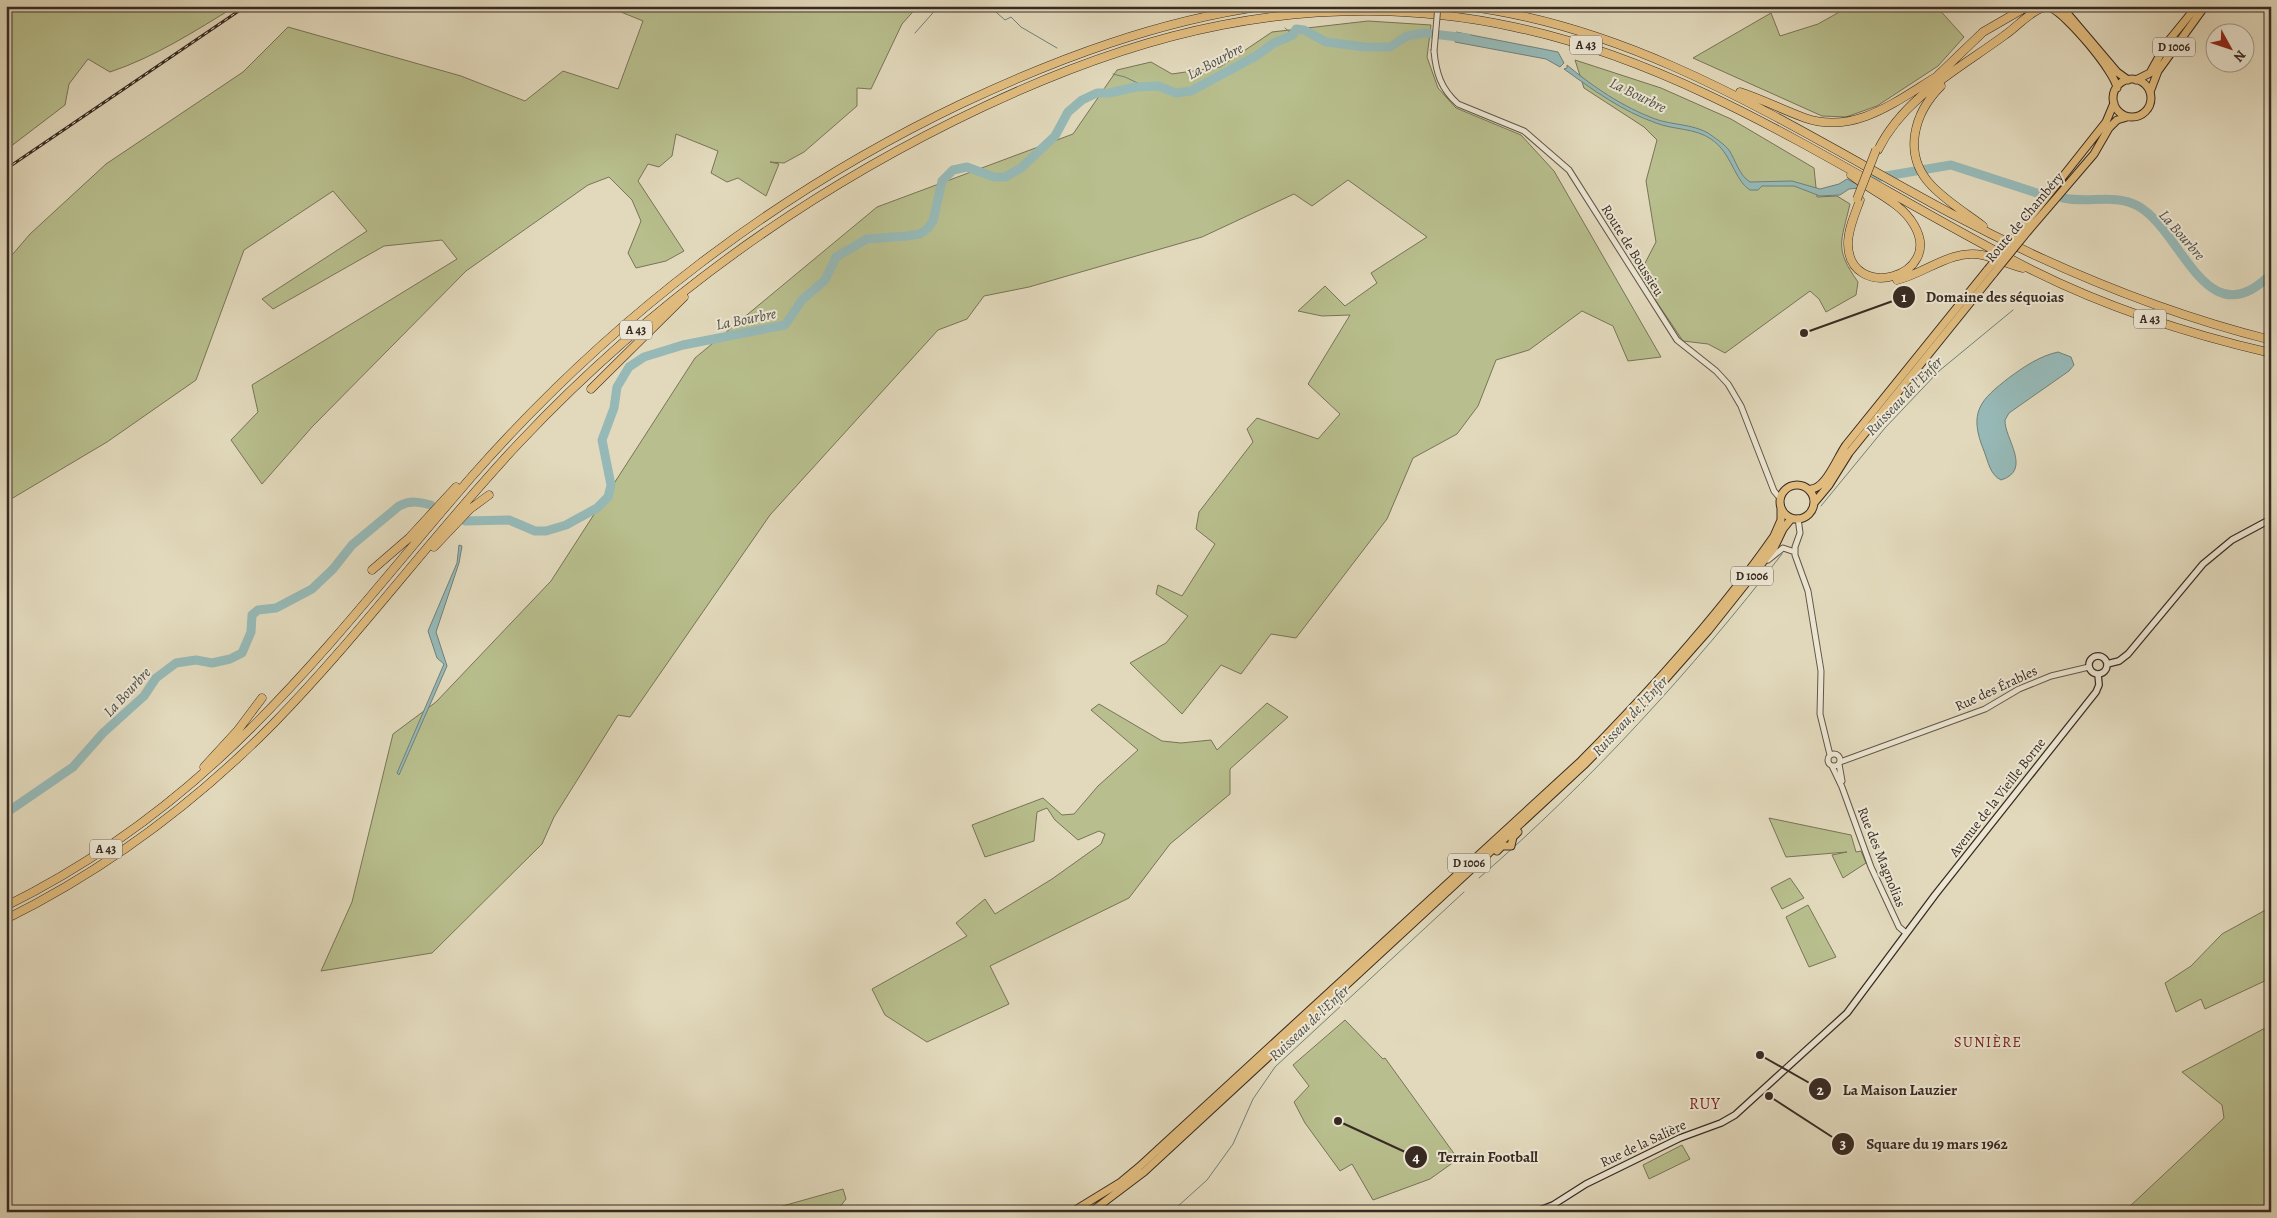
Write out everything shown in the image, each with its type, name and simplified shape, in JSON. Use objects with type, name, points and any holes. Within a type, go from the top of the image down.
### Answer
[{"type":"highway","name":"A 43","points":[[6,906],[93,858],[163,807],[228,751],[296,681],[511,433],[588,357],[665,291],[742,233],[864,155],[986,92],[1069,58],[1151,30],[1220,13],[1264,6]]},
{"type":"highway","name":"A 43","points":[[1464,6],[1516,15],[1590,34],[1639,51],[1718,85],[2001,239],[2086,278],[2143,302],[2214,326],[2271,340]]},
{"type":"highway","points":[[2028,6],[1984,32],[1894,118],[1877,150],[1846,231],[1845,247],[1850,265],[1866,279],[1877,283],[1889,282],[1945,260],[1966,254],[1993,258],[2034,271]]},
{"type":"highway","points":[[1877,150],[1900,116],[1933,87],[2041,7]]},
{"type":"highway","name":"A 43","points":[[6,919],[56,894],[103,865],[190,800],[273,723],[371,614],[478,488],[545,416],[639,328],[730,256],[794,212],[868,166],[951,122],[1076,67],[1155,41],[1224,24],[1296,14],[1349,11],[1422,14],[1489,22],[1550,35],[1623,58],[1692,86],[2034,271],[2144,317],[2208,338],[2271,353]]},
{"type":"highway","points":[[1952,74],[1928,100],[1917,120],[1914,146],[1918,164],[1925,177],[1940,194],[2001,239]]},
{"type":"highway","points":[[1718,85],[1754,97],[1803,118],[1834,124],[1859,120],[1936,77]]},
{"type":"highway","points":[[1853,174],[1901,210],[1917,230],[1920,243],[1918,252],[1907,271],[1894,277],[1878,278],[1872,277],[1855,265],[1848,245],[1849,231],[1859,199]]},
{"type":"highway","points":[[591,389],[661,318],[730,256]]},
{"type":"highway","points":[[372,570],[403,544],[511,433]]},
{"type":"highway","points":[[371,614],[462,516],[489,495]]},
{"type":"highway","points":[[163,807],[226,743],[262,698]]},
{"type":"main road","points":[[2061,6],[2117,72],[2128,80]]},
{"type":"main road","name":"D 1006","points":[[2136,80],[2150,72],[2166,44],[2197,6]]},
{"type":"main road","name":"D 1006","points":[[2150,92],[2158,71],[2206,6]]},
{"type":"main road","points":[[2041,7],[2052,7],[2074,26],[2113,76],[2116,88],[2114,103],[2117,109],[2126,116],[2138,116],[2144,113],[2151,103],[2150,92],[2145,84],[2136,80],[2128,80],[2116,88]]},
{"type":"main road","name":"Route de Chambéry","points":[[1808,489],[1816,488],[1824,482],[1845,447],[2025,229],[2106,122],[2114,103]]},
{"type":"main road","name":"Route de Chambéry","points":[[2025,229],[2089,160],[2109,128],[2117,120],[2126,116]]},
{"type":"main road","name":"Route de Chambéry","points":[[1814,503],[1829,485],[1849,453],[1991,271]]},
{"type":"main road","points":[[1797,484],[1808,489],[1814,503],[1810,513],[1795,519],[1783,513],[1780,498],[1788,486],[1797,484]]},
{"type":"main road","name":"D 1006","points":[[1072,1212],[1121,1182],[1140,1167],[1581,761],[1666,671],[1763,551],[1778,527],[1781,508]]},
{"type":"main road","name":"D 1006","points":[[1091,1212],[1144,1172],[1590,759],[1640,708],[1750,579],[1774,548],[1783,529],[1795,519]]},
{"type":"main road","name":"Avenue de la Vieille Borne","points":[[1906,933],[2096,692],[2099,685],[2098,674],[2105,671],[2107,664],[2118,661],[2128,654],[2203,564],[2232,540],[2271,519]]},
{"type":"main road","points":[[2098,674],[2093,673],[2088,666],[2089,661],[2096,656],[2104,658],[2107,664]]},
{"type":"main road","name":"Rue de la Salière","points":[[1535,1212],[1553,1205],[1611,1171],[1680,1138],[1720,1123],[1740,1112],[1847,1013],[1906,933]]},
{"type":"street","name":"Route de Boussieu","points":[[1438,6],[1434,51],[1436,73],[1451,98],[1458,104],[1524,130],[1570,170],[1677,340],[1716,371],[1728,384],[1741,406],[1774,491],[1780,498]]},
{"type":"street","points":[[1795,519],[1800,533],[1795,552],[1808,591],[1821,680],[1820,714],[1827,740],[1835,755]]},
{"type":"street","points":[[1750,579],[1775,553],[1783,548],[1795,552]]},
{"type":"street","name":"Rue des Érables","points":[[1832,766],[1985,709],[2019,690],[2051,676],[2088,666]]},
{"type":"street","name":"Rue des Érables","points":[[1835,755],[1858,755]]},
{"type":"street","name":"Rue des Magnolias","points":[[1842,787],[1840,763],[1835,755],[1828,760],[1842,787],[1872,867],[1899,927],[1906,933]]},
{"type":"green space","points":[[6,6],[236,6],[190,34],[127,66],[110,72],[88,59],[69,84],[65,105],[6,150]]},
{"type":"green space","points":[[622,6],[918,6],[902,24],[871,89],[857,88],[857,106],[804,152],[784,163],[770,162],[779,164],[766,196],[738,178],[727,182],[711,173],[718,151],[676,134],[672,156],[659,167],[648,164],[638,181],[684,251],[666,261],[636,268],[628,253],[641,221],[632,200],[609,177],[588,185],[466,271],[312,427],[262,484],[231,440],[258,412],[252,385],[457,259],[442,240],[384,246],[273,309],[262,299],[367,231],[333,191],[244,250],[196,380],[107,442],[6,502],[6,262],[30,234],[106,164],[243,72],[288,27],[461,76],[525,101],[563,71],[618,89],[643,21],[621,12]]},
{"type":"green space","points":[[1850,6],[1936,6],[1964,37],[1938,66],[1877,106],[1846,117],[1822,116],[1693,58],[1771,13],[1780,36],[1818,24]]},
{"type":"green space","points":[[1368,21],[1431,25],[1427,57],[1438,88],[1456,108],[1521,135],[1554,171],[1661,357],[1628,361],[1613,326],[1582,311],[1529,350],[1496,360],[1478,406],[1457,434],[1413,458],[1387,519],[1296,638],[1271,634],[1241,674],[1221,665],[1182,714],[1130,663],[1166,643],[1188,616],[1156,594],[1158,585],[1182,596],[1215,544],[1196,529],[1199,512],[1253,442],[1247,429],[1257,418],[1318,439],[1340,414],[1308,384],[1350,315],[1322,316],[1298,311],[1325,286],[1345,306],[1377,283],[1371,273],[1427,237],[1348,180],[1312,206],[1294,194],[1202,237],[1029,287],[984,296],[967,319],[938,330],[770,515],[630,717],[618,715],[554,817],[542,844],[432,953],[321,971],[352,902],[393,734],[436,702],[551,581],[695,358],[877,207],[1073,134],[1117,70],[1151,62],[1172,74],[1220,67],[1272,32]]},
{"type":"green space","points":[[1575,60],[1661,88],[1731,119],[1814,168],[1817,197],[1837,196],[1850,204],[1842,237],[1842,245],[1845,261],[1858,282],[1856,295],[1826,312],[1819,299],[1810,291],[1725,353],[1708,344],[1683,341],[1637,273],[1642,269],[1656,242],[1646,181],[1657,140],[1644,127],[1584,88]]},
{"type":"green space","points":[[1267,703],[1288,717],[1230,769],[1230,794],[1170,844],[1129,898],[990,966],[1009,1004],[927,1042],[885,1015],[872,989],[967,936],[956,923],[985,899],[995,914],[1052,879],[1101,844],[1105,834],[1099,831],[1078,840],[1055,820],[1047,808],[1037,812],[1034,841],[985,857],[972,825],[1043,798],[1062,815],[1074,814],[1098,786],[1138,750],[1091,710],[1099,704],[1162,741],[1181,743],[1211,740],[1217,750]]},
{"type":"green space","points":[[1769,818],[1851,835],[1856,852],[1861,851],[1866,863],[1843,878],[1832,855],[1847,852],[1786,857]]},
{"type":"green space","points":[[1790,878],[1804,898],[1782,909],[1771,888]]},
{"type":"green space","points":[[1808,905],[1836,957],[1809,967],[1786,917]]},
{"type":"green space","points":[[2271,907],[2271,978],[2205,1009],[2201,999],[2176,1012],[2165,983],[2191,966],[2222,934]]},
{"type":"green space","points":[[1345,1020],[1383,1059],[1385,1058],[1458,1159],[1430,1179],[1373,1200],[1352,1164],[1340,1171],[1305,1123],[1294,1102],[1309,1086],[1293,1065]]},
{"type":"green space","points":[[2269,1026],[2271,1212],[2119,1212],[2128,1208],[2224,1118],[2222,1105],[2182,1072]]},
{"type":"green space","points":[[1682,1145],[1690,1159],[1649,1179],[1643,1165]]},
{"type":"green space","points":[[843,1189],[846,1199],[836,1212],[780,1212],[779,1207]]},
{"type":"water","points":[[1456,32],[1558,52],[1564,63],[1560,67],[1546,59],[1455,42]]},
{"type":"water","points":[[1567,65],[1598,89],[1631,109],[1655,119],[1695,128],[1708,133],[1729,150],[1740,172],[1750,182],[1792,181],[1820,189],[1839,184],[1847,179],[1860,186],[1859,188],[1849,189],[1840,195],[1820,196],[1794,186],[1762,186],[1758,190],[1750,190],[1740,180],[1724,151],[1711,139],[1705,135],[1656,123],[1631,112],[1597,92],[1564,69],[1567,68]]},
{"type":"water","points":[[2058,352],[2071,357],[2074,365],[2069,371],[2009,413],[2005,420],[2016,461],[2015,469],[2010,475],[2001,480],[1994,475],[1979,438],[1977,417],[1980,408],[1984,400],[1991,393],[2027,365]]},
{"type":"water","points":[[459,545],[462,546],[459,563],[436,632],[447,666],[399,775],[397,773],[444,664],[437,658],[428,631],[457,563]]},
{"type":"waterway","points":[[915,33],[939,6]]},
{"type":"waterway","points":[[989,6],[1005,20],[1011,17],[1021,27],[1057,48]]},
{"type":"waterway","points":[[1285,28],[1293,35]]},
{"type":"waterway","name":"La Bourbre","points":[[465,521],[509,520],[535,531],[546,531],[566,525],[597,508],[608,497],[611,485],[602,440],[614,408],[617,387],[629,367],[644,357],[683,345],[785,325],[802,300],[825,280],[836,257],[867,239],[920,234],[933,221],[942,181],[953,170],[967,167],[994,177],[1005,177],[1021,168],[1055,136],[1068,112],[1082,100],[1097,93],[1109,93],[1136,87],[1158,86],[1176,93],[1191,91],[1256,56],[1274,43],[1293,35],[1296,29],[1304,30],[1326,42],[1365,47],[1390,47],[1407,36],[1424,33],[1467,38]]},
{"type":"waterway","points":[[1113,74],[1125,77],[1146,87]]},
{"type":"waterway","name":"La Bourbre","points":[[1862,180],[1951,165],[2040,194]]},
{"type":"waterway","name":"La Bourbre","points":[[2063,198],[2073,200],[2111,199],[2129,202],[2138,206],[2154,219],[2169,236],[2197,274],[2212,288],[2229,295],[2248,291],[2271,274]]},
{"type":"waterway","name":"Ruisseau de l'Enfer","points":[[1821,506],[1885,428],[1939,371],[2013,310]]},
{"type":"waterway","name":"La Bourbre","points":[[6,813],[73,767],[103,733],[144,696],[156,678],[176,663],[196,660],[212,663],[230,659],[242,653],[251,632],[252,615],[258,610],[276,608],[312,589],[333,569],[352,545],[399,506],[415,502],[431,505]]},
{"type":"waterway","name":"Ruisseau de l'Enfer","points":[[1479,878],[1561,803],[1638,724],[1712,640],[1782,554]]},
{"type":"waterway","name":"Ruisseau de l'Enfer","points":[[1175,1212],[1177,1207],[1207,1180],[1233,1144],[1253,1099],[1275,1067],[1464,892]]},
{"type":"railway","points":[[6,169],[246,6]]},
{"type":"place","name":"Domaine des séquoias","points":[[1804,333]]},
{"type":"place","name":"La Maison Lauzier","points":[[1760,1055]]},
{"type":"place","name":"Square du 19 mars 1962","points":[[1769,1096]]},
{"type":"place","name":"Terrain Football","points":[[1338,1121]]},
{"type":"district","name":"SUNIÈRE","points":[[1988,1042]]},
{"type":"district","name":"RUY","points":[[1705,1103]]}]
